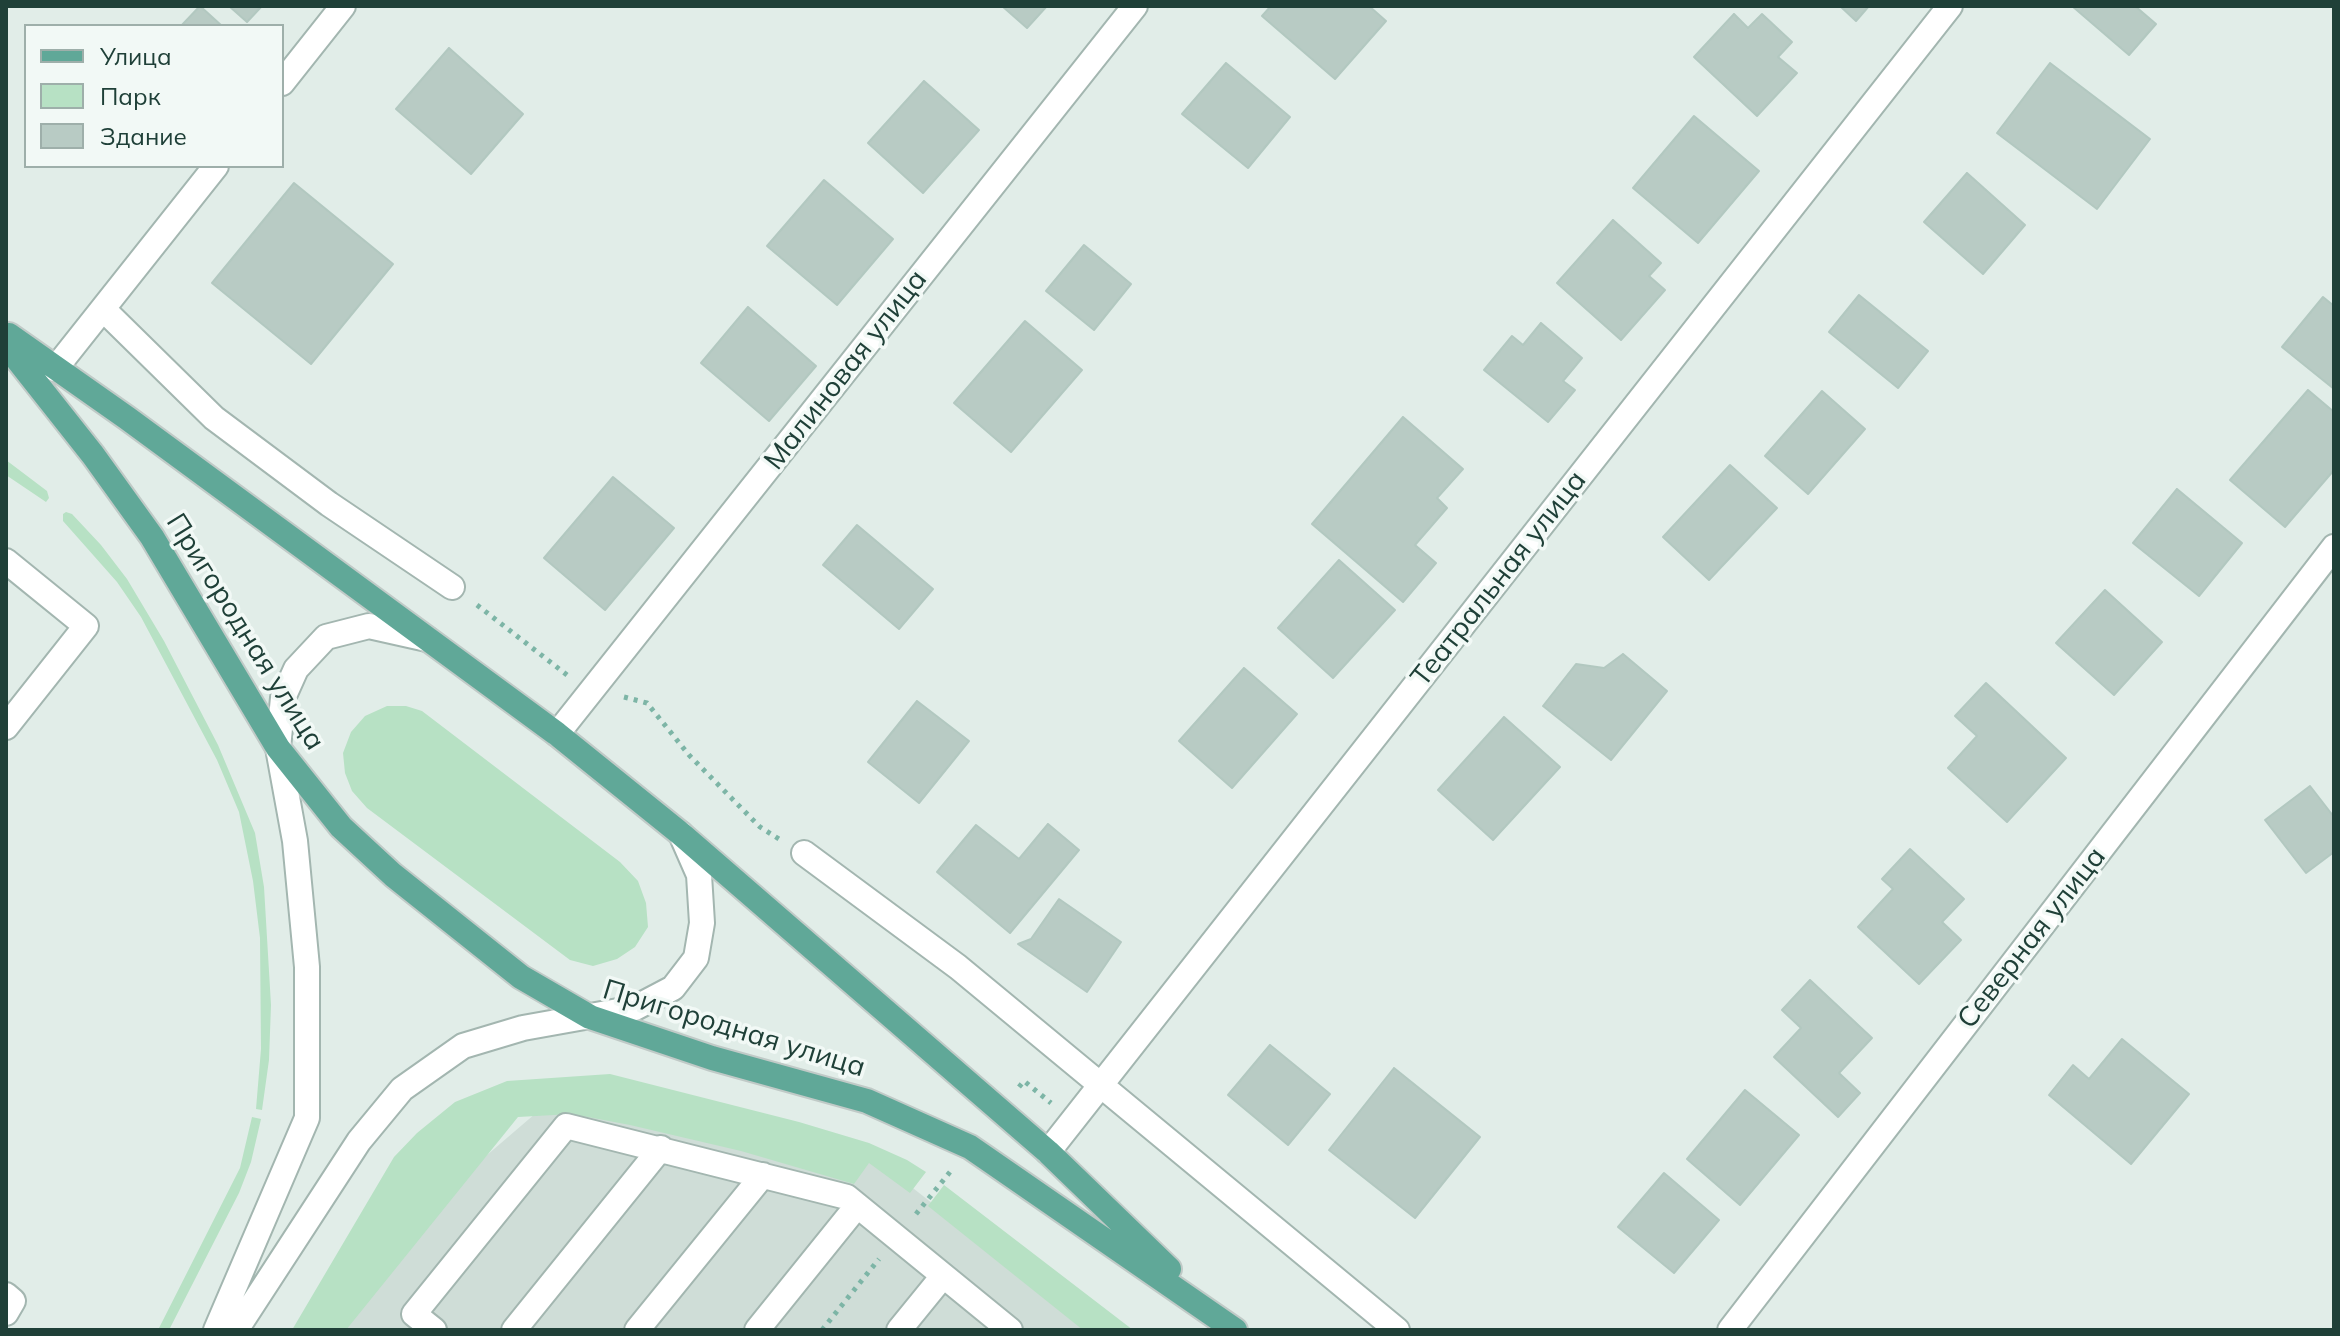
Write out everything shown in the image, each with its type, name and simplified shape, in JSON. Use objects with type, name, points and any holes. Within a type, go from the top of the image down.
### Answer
[{"type":"main road","name":"Пригородная улица","points":[[6,332],[557,734],[681,834],[1048,1152],[1228,1324]]},
{"type":"main road","name":"Пригородная улица","points":[[6,345],[93,455],[152,537],[278,748],[341,827],[393,875],[521,977],[590,1017],[712,1058],[867,1101],[970,1147],[1228,1324]]},
{"type":"street","points":[[284,80],[343,6]]},
{"type":"street","name":"Малиновая улица","points":[[557,734],[1135,6]]},
{"type":"street","name":"Театральная улица","points":[[1048,1152],[1950,6]]},
{"type":"street","points":[[55,369],[214,168]]},
{"type":"street","points":[[103,309],[214,418],[329,504],[452,587]]},
{"type":"street","name":"Северная улица","points":[[1730,1330],[2334,547]]},
{"type":"street","points":[[6,561],[86,626],[6,727]]},
{"type":"street","points":[[216,1330],[307,1118],[307,967],[295,841],[278,748],[283,698],[296,669],[326,637],[369,626],[427,639]]},
{"type":"street","points":[[236,1330],[359,1141],[402,1089],[463,1046],[523,1028],[635,1008],[673,988],[696,958],[702,923],[699,875],[681,834]]},
{"type":"street","points":[[804,853],[958,967],[1397,1330]]},
{"type":"street","points":[[434,1330],[408,1322],[566,1126],[847,1197],[1010,1330]]},
{"type":"street","points":[[514,1330],[661,1148]]},
{"type":"street","points":[[637,1330],[763,1175]]},
{"type":"street","points":[[757,1330],[857,1206]]},
{"type":"street","points":[[899,1330],[943,1276]]},
{"type":"street","points":[[6,1295],[13,1301],[6,1313]]},
{"type":"path","points":[[452,587],[567,675],[593,689],[647,703],[689,755],[760,827],[804,853]]},
{"type":"path","points":[[1000,1110],[1024,1081],[1073,1120]]},
{"type":"path","points":[[822,1330],[970,1147]]},
{"type":"shaded area","points":[[557,1095],[871,1155],[1093,1330],[342,1330],[409,1222]]},
{"type":"green space","points":[[6,460],[47,491],[49,498],[46,502],[6,475]]},
{"type":"green space","points":[[66,512],[72,514],[101,545],[127,579],[164,641],[218,745],[255,833],[264,887],[271,1005],[269,1060],[262,1110],[256,1109],[261,1049],[260,938],[253,881],[239,812],[217,760],[141,617],[117,582],[63,521]]},
{"type":"green space","points":[[387,706],[406,706],[422,711],[620,862],[638,881],[646,903],[648,927],[635,947],[617,959],[593,966],[570,960],[367,808],[352,791],[345,773],[343,753],[351,732],[365,716]]},
{"type":"green space","points":[[610,1074],[869,1143],[926,1172],[910,1193],[869,1163],[854,1184],[741,1151],[630,1125],[572,1114],[518,1117],[346,1330],[292,1330],[394,1157],[417,1133],[455,1102],[507,1081]]},
{"type":"green space","points":[[252,1117],[261,1119],[251,1162],[239,1193],[169,1330],[158,1330],[240,1168]]},
{"type":"green space","points":[[944,1185],[1133,1330],[1083,1330],[928,1206]]},
{"type":"building","points":[[200,6],[220,24],[183,24]]},
{"type":"building","points":[[229,6],[262,6],[247,22]]},
{"type":"building","points":[[1002,6],[1047,6],[1027,28]]},
{"type":"building","points":[[1271,6],[1369,6],[1386,21],[1335,79],[1262,16]]},
{"type":"building","points":[[1840,6],[1869,6],[1856,21]]},
{"type":"building","points":[[2072,6],[2135,6],[2156,24],[2129,55]]},
{"type":"building","points":[[1734,14],[1748,28],[1762,14],[1792,42],[1778,57],[1797,73],[1757,116],[1694,57]]},
{"type":"building","points":[[449,48],[523,114],[471,174],[396,109]]},
{"type":"building","points":[[1226,63],[1290,117],[1248,168],[1182,114]]},
{"type":"building","points":[[2050,63],[2150,139],[2097,209],[1997,133]]},
{"type":"building","points":[[924,81],[979,130],[923,193],[868,143]]},
{"type":"building","points":[[1694,116],[1759,171],[1698,243],[1633,188]]},
{"type":"building","points":[[1967,173],[2025,225],[1983,274],[1924,222]]},
{"type":"building","points":[[824,180],[893,239],[837,305],[767,246]]},
{"type":"building","points":[[294,183],[393,264],[311,364],[212,283]]},
{"type":"building","points":[[1613,220],[1661,263],[1649,276],[1665,290],[1621,340],[1557,283]]},
{"type":"building","points":[[1084,245],[1131,284],[1094,330],[1046,291]]},
{"type":"building","points":[[1859,295],[1928,351],[1898,388],[1829,332]]},
{"type":"building","points":[[2323,297],[2334,306],[2334,389],[2282,347]]},
{"type":"building","points":[[748,307],[816,366],[769,421],[701,363]]},
{"type":"building","points":[[1025,321],[1082,370],[1011,452],[954,403]]},
{"type":"building","points":[[1541,323],[1582,358],[1563,381],[1575,390],[1548,422],[1484,370],[1512,336],[1523,345]]},
{"type":"building","points":[[2308,390],[2334,412],[2334,470],[2285,527],[2230,480]]},
{"type":"building","points":[[1822,391],[1865,429],[1808,494],[1765,456]]},
{"type":"building","points":[[1403,417],[1463,469],[1437,498],[1447,508],[1415,545],[1436,563],[1403,602],[1312,524]]},
{"type":"building","points":[[1730,465],[1777,508],[1709,580],[1663,537]]},
{"type":"building","points":[[613,477],[674,528],[605,610],[544,558]]},
{"type":"building","points":[[2177,489],[2242,543],[2199,596],[2133,543]]},
{"type":"building","points":[[857,525],[933,589],[899,629],[823,565]]},
{"type":"building","points":[[1339,560],[1395,610],[1333,678],[1278,628]]},
{"type":"building","points":[[2105,590],[2162,642],[2114,695],[2056,643]]},
{"type":"building","points":[[1623,654],[1667,691],[1611,760],[1543,706],[1576,664],[1604,668]]},
{"type":"building","points":[[1244,668],[1297,714],[1232,788],[1179,741]]},
{"type":"building","points":[[1986,683],[2066,758],[2007,822],[1948,768],[1977,736],[1955,716]]},
{"type":"building","points":[[917,701],[969,741],[919,803],[868,762]]},
{"type":"building","points":[[1504,717],[1560,767],[1493,840],[1438,790]]},
{"type":"building","points":[[2310,786],[2334,817],[2334,852],[2306,873],[2265,820]]},
{"type":"building","points":[[1048,824],[1079,850],[1010,933],[937,872],[976,825],[1019,859]]},
{"type":"building","points":[[1910,849],[1964,899],[1942,922],[1961,940],[1919,984],[1858,927],[1893,889],[1882,879]]},
{"type":"building","points":[[1059,899],[1121,942],[1087,992],[1018,944],[1031,939]]},
{"type":"building","points":[[1810,980],[1872,1038],[1839,1073],[1860,1093],[1838,1117],[1774,1057],[1801,1028],[1782,1010]]},
{"type":"building","points":[[2122,1039],[2189,1094],[2131,1164],[2049,1095],[2073,1065],[2089,1079]]},
{"type":"building","points":[[1270,1045],[1330,1094],[1288,1145],[1228,1095]]},
{"type":"building","points":[[1394,1068],[1480,1137],[1415,1218],[1329,1150]]},
{"type":"building","points":[[1745,1090],[1799,1135],[1740,1205],[1687,1159]]},
{"type":"building","points":[[1664,1173],[1719,1220],[1674,1273],[1618,1227]]}]
